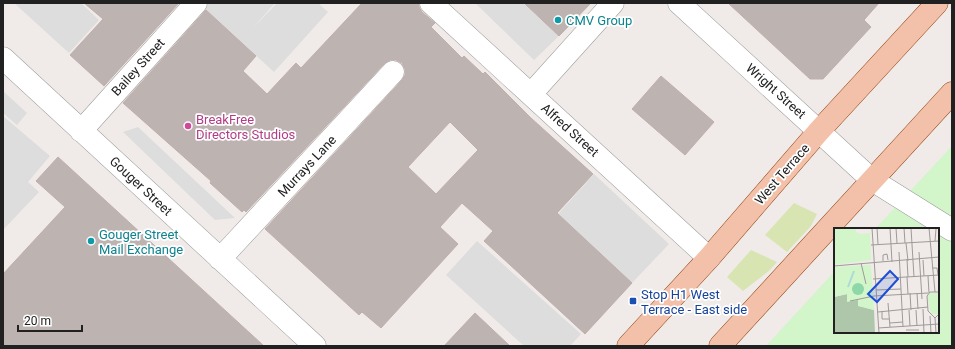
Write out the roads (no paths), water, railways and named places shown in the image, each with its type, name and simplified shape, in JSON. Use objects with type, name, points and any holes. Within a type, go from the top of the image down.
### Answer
[{"type":"main road","name":"West Terrace","points":[[628,346],[709,258],[819,131],[937,3]]},
{"type":"main road","points":[[720,346],[952,93]]},
{"type":"street","name":"Bailey Street","points":[[81,131],[196,3]]},
{"type":"street","name":"Alfred Street","points":[[431,3],[709,258]]},
{"type":"street","points":[[531,94],[613,3]]},
{"type":"street","name":"Wright Street","points":[[679,3],[872,180],[952,230]]},
{"type":"street","name":"Gouger Street","points":[[3,58],[315,346]]},
{"type":"street","name":"Murrays Lane","points":[[220,259],[393,72]]},
{"type":"place","name":"CMV Group","points":[[558,20]]},
{"type":"place","name":"BreakFree Directors Studios","points":[[188,126]]},
{"type":"place","name":"Gouger Street Mail Exchange","points":[[91,241]]},
{"type":"place","name":"Stop H1 West Terrace - East side","points":[[633,301]]}]
